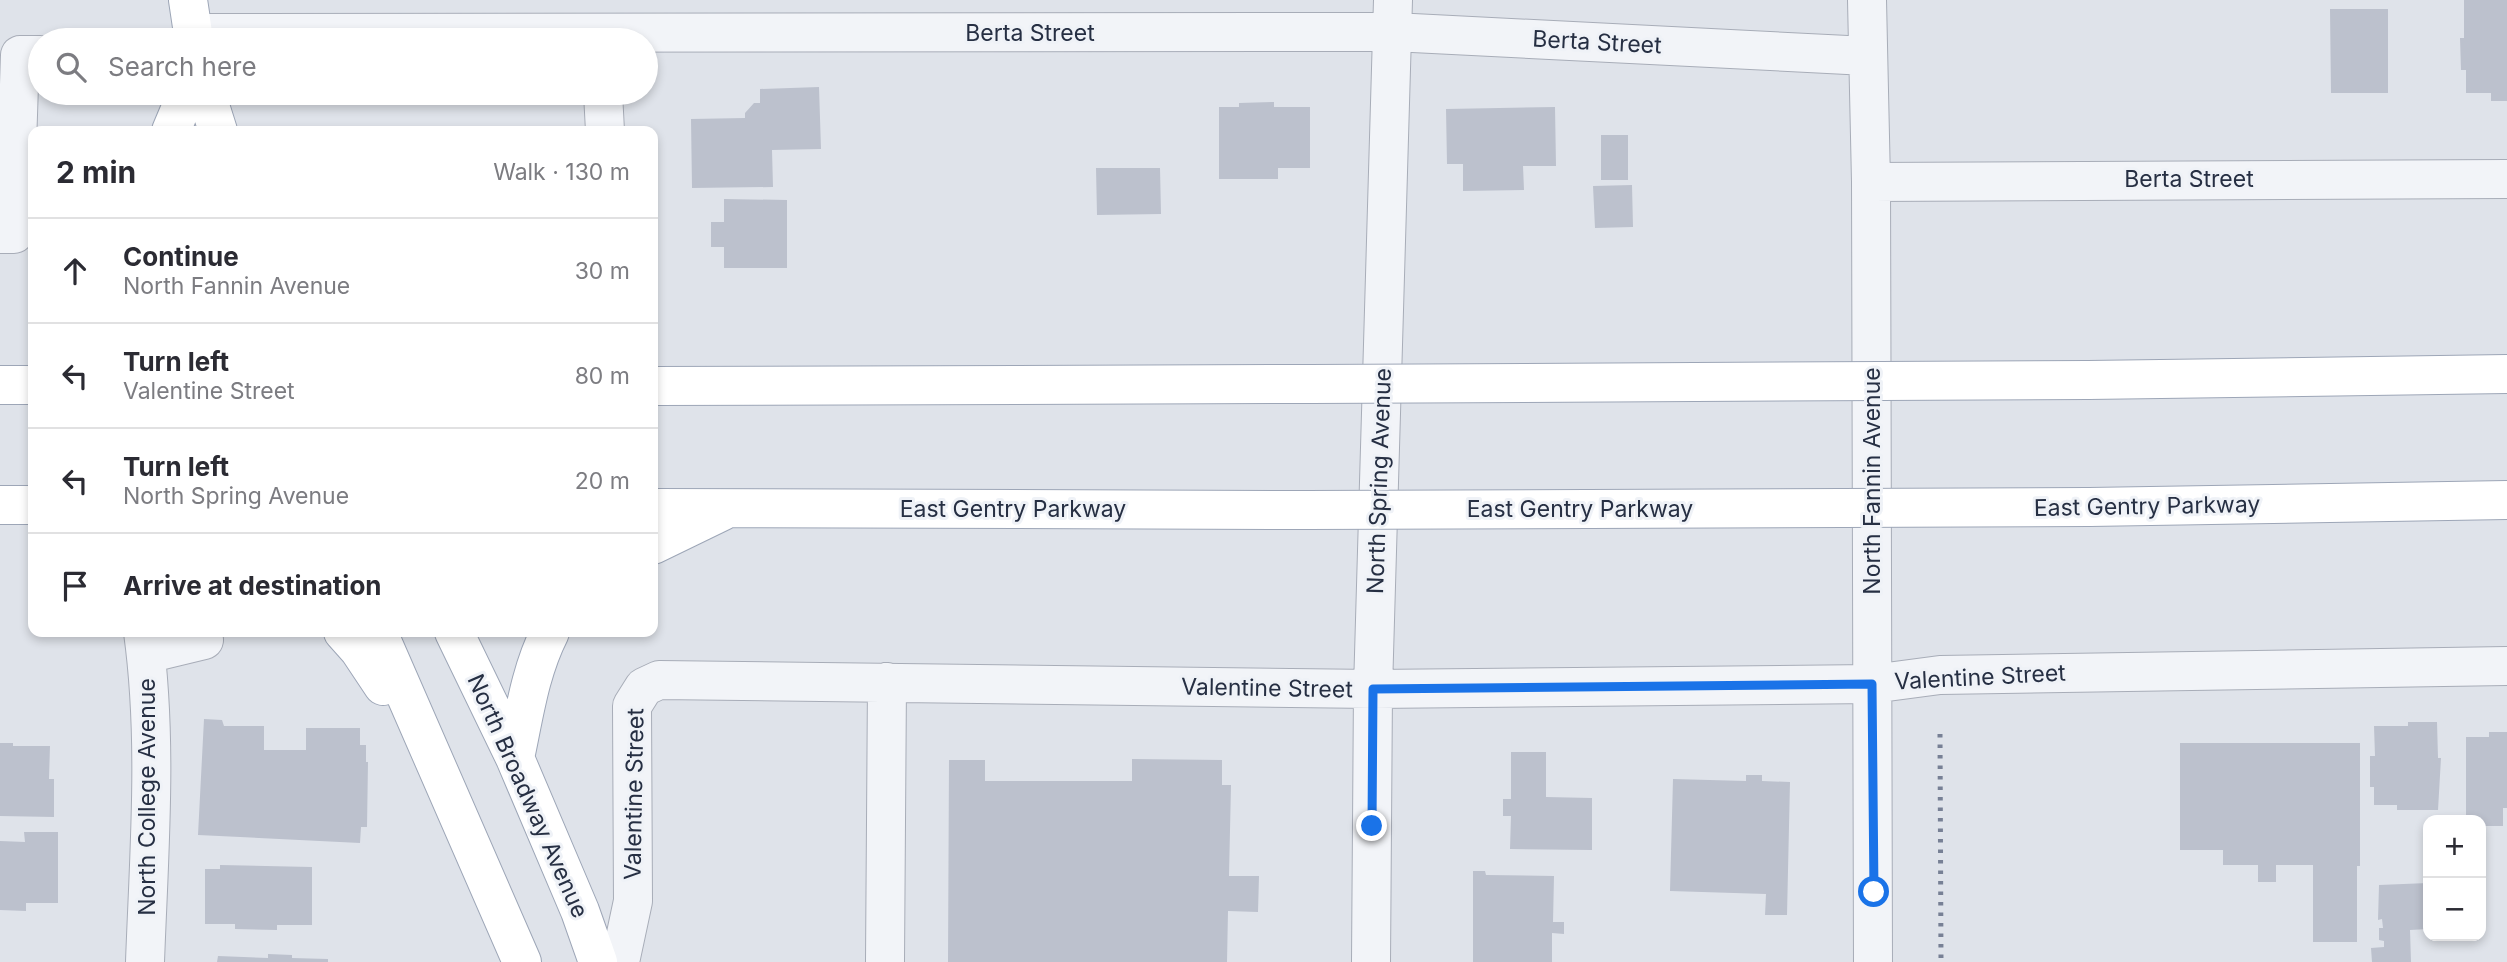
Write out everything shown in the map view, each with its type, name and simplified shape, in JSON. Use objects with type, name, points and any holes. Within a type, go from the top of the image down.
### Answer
[{"type":"main road","points":[[173,126],[182,105]]},
{"type":"main road","points":[[210,105],[216,126]]},
{"type":"main road","points":[[658,386],[2088,380],[2507,374]]},
{"type":"main road","points":[[0,385],[28,385]]},
{"type":"main road","name":"East Gentry Parkway","points":[[658,508],[1307,510],[2089,507],[2507,500]]},
{"type":"main road","points":[[0,505],[28,505]]},
{"type":"main road","points":[[658,543],[729,508]]},
{"type":"main road","points":[[347,637],[359,650],[439,771]]},
{"type":"main road","points":[[380,637],[522,962]]},
{"type":"main road","name":"North Broadway Avenue","points":[[456,637],[515,758],[576,900],[598,962]]},
{"type":"main road","points":[[515,758],[533,675],[547,637]]},
{"type":"street","name":"North Fannin Avenue","points":[[1867,0],[1871,181],[1873,962]]},
{"type":"street","name":"Berta Street","points":[[658,35],[1393,16],[1867,56]]},
{"type":"street","name":"North Spring Avenue","points":[[1371,962],[1373,689],[1393,16]]},
{"type":"street","name":"Berta Street","points":[[192,24],[318,28]]},
{"type":"street","points":[[0,234],[14,234],[20,55],[28,55]]},
{"type":"street","points":[[604,105],[605,126]]},
{"type":"street","name":"Berta Street","points":[[1871,181],[2507,179]]},
{"type":"street","points":[[145,643],[204,640]]},
{"type":"street","name":"North College Avenue","points":[[145,643],[152,762],[145,962]]},
{"type":"street","name":"Valentine Street","points":[[620,962],[633,901],[632,706],[644,687],[659,680],[1373,689],[1872,684],[1940,675],[2507,666]]},
{"type":"street","points":[[885,962],[887,682]]},
{"type":"building","points":[[2464,0],[2507,0],[2507,101],[2491,101],[2491,93],[2466,93],[2466,70],[2461,70],[2460,38],[2464,38]]},
{"type":"building","points":[[2330,9],[2388,9],[2388,93],[2331,93]]},
{"type":"building","points":[[819,87],[821,149],[772,150],[773,187],[692,188],[691,119],[745,118],[745,113],[754,103],[760,103],[760,89]]},
{"type":"building","points":[[1274,102],[1274,107],[1310,107],[1310,168],[1278,168],[1278,179],[1219,179],[1219,107],[1239,107],[1239,103]]},
{"type":"building","points":[[1555,107],[1556,166],[1523,166],[1524,190],[1463,191],[1463,164],[1447,164],[1446,109]]},
{"type":"building","points":[[1601,135],[1628,135],[1628,180],[1601,180]]},
{"type":"building","points":[[1096,168],[1160,168],[1161,214],[1097,215]]},
{"type":"building","points":[[1632,185],[1633,227],[1595,228],[1593,186]]},
{"type":"building","points":[[724,199],[787,200],[787,268],[724,268],[724,247],[711,247],[711,222],[724,222]]},
{"type":"building","points":[[204,719],[222,720],[224,726],[264,726],[264,750],[306,750],[306,728],[360,728],[360,745],[366,745],[368,762],[367,827],[361,827],[360,843],[198,835]]},
{"type":"building","points":[[2408,722],[2437,722],[2438,758],[2441,758],[2438,810],[2397,810],[2397,805],[2374,805],[2374,787],[2370,787],[2370,756],[2375,756],[2374,726],[2408,726]]},
{"type":"building","points":[[2489,732],[2507,732],[2507,808],[2503,808],[2503,826],[2486,826],[2486,815],[2466,815],[2466,737],[2489,737]]},
{"type":"building","points":[[0,743],[13,743],[13,746],[50,746],[49,779],[54,779],[54,817],[0,816]]},
{"type":"building","points":[[2180,743],[2360,743],[2357,942],[2313,942],[2313,865],[2276,865],[2276,882],[2258,882],[2258,865],[2223,865],[2223,850],[2180,850]]},
{"type":"building","points":[[1511,752],[1546,752],[1546,797],[1592,798],[1592,850],[1510,849],[1511,816],[1503,816],[1503,799],[1511,799]]},
{"type":"building","points":[[1132,759],[1222,760],[1222,785],[1231,785],[1229,876],[1259,876],[1258,912],[1228,911],[1227,962],[948,962],[949,760],[985,760],[985,781],[1132,781]]},
{"type":"building","points":[[1746,775],[1762,775],[1762,781],[1790,782],[1787,915],[1765,915],[1766,894],[1670,891],[1673,779],[1746,781]]},
{"type":"building","points":[[24,832],[58,832],[58,903],[26,903],[26,911],[0,910],[0,841],[25,842]]},
{"type":"building","points":[[220,865],[312,867],[312,925],[277,925],[277,930],[235,929],[235,924],[205,924],[205,869],[220,869]]},
{"type":"building","points":[[1473,871],[1485,871],[1486,875],[1554,876],[1553,922],[1564,922],[1564,934],[1552,933],[1552,962],[1473,962]]},
{"type":"building","points":[[2423,883],[2423,929],[2410,930],[2411,962],[2372,962],[2371,948],[2384,947],[2384,941],[2379,940],[2379,928],[2383,928],[2382,919],[2378,920],[2379,885]]},
{"type":"building","points":[[268,954],[328,959],[328,962],[217,962],[218,956],[268,958]]},
{"type":"railway","points":[[1940,734],[1941,962]]},
{"type":"route","points":[[1372,826],[1373,689],[1872,684],[1874,892]]}]
